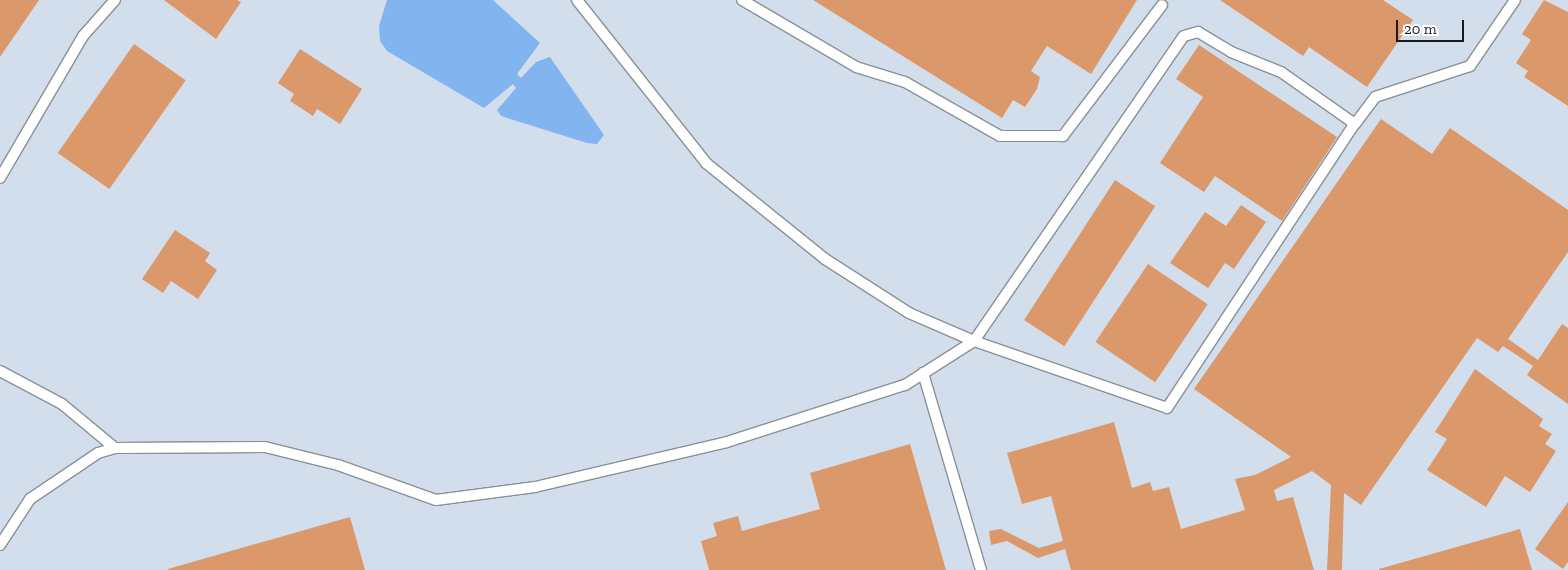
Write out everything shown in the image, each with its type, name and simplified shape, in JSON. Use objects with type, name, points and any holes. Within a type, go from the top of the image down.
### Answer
[{"type":"lane","points":[[0,178],[83,36],[115,0]]},
{"type":"lane","points":[[577,0],[706,163],[825,259],[909,313],[974,341],[1167,408],[1355,123],[1375,97],[1470,66],[1515,0]]},
{"type":"lane","points":[[742,0],[856,67],[906,82],[1000,136],[1064,136],[1162,5]]},
{"type":"lane","points":[[0,544],[30,499],[98,453],[114,448],[265,447],[338,465],[436,500],[535,487],[727,442],[904,385],[974,341],[1184,36],[1198,32],[1231,52],[1281,72],[1355,123]]},
{"type":"lane","points":[[0,370],[62,404],[114,448]]},
{"type":"lane","points":[[923,373],[981,570]]},
{"type":"shaded area","points":[[0,0],[1568,0],[1568,570],[0,570]]},
{"type":"water","points":[[387,0],[493,0],[540,43],[517,74],[521,78],[536,62],[550,57],[604,135],[597,144],[587,143],[501,116],[497,110],[516,88],[513,84],[484,108],[387,51],[380,41],[379,26]]},
{"type":"building","points":[[0,0],[39,0],[0,57]]},
{"type":"building","points":[[164,0],[237,0],[241,2],[216,39]]},
{"type":"building","points":[[813,0],[1137,0],[1091,74],[1047,46],[1031,71],[1040,77],[1037,89],[1025,107],[1013,100],[1002,118]]},
{"type":"building","points":[[1220,0],[1383,0],[1413,20],[1367,87],[1309,47],[1303,56]]},
{"type":"building","points":[[1544,0],[1568,12],[1568,106],[1524,77],[1528,71],[1516,63],[1531,40],[1522,34]]},
{"type":"building","points":[[134,44],[186,80],[109,189],[58,153]]},
{"type":"building","points":[[1199,45],[1337,137],[1282,221],[1215,176],[1204,192],[1160,163],[1203,97],[1176,79]]},
{"type":"building","points":[[300,49],[362,89],[340,124],[317,109],[313,116],[290,101],[294,94],[278,83]]},
{"type":"building","points":[[1381,119],[1432,154],[1450,128],[1568,210],[1568,252],[1508,339],[1538,360],[1562,324],[1568,328],[1568,404],[1527,375],[1533,366],[1503,346],[1498,352],[1477,338],[1361,505],[1344,493],[1342,570],[1327,570],[1331,485],[1312,471],[1274,490],[1277,501],[1293,497],[1314,570],[1071,570],[1065,549],[1038,558],[1007,541],[991,545],[989,531],[1001,529],[1039,548],[1063,541],[1051,496],[1022,504],[1007,453],[1114,422],[1132,488],[1150,482],[1153,491],[1169,487],[1181,529],[1245,510],[1235,479],[1255,475],[1291,457],[1194,389]]},
{"type":"building","points":[[1115,180],[1155,206],[1064,346],[1024,320]]},
{"type":"building","points":[[1241,205],[1266,222],[1234,269],[1225,263],[1208,288],[1170,263],[1205,212],[1226,226]]},
{"type":"building","points":[[175,230],[210,253],[205,261],[217,270],[198,299],[171,281],[163,293],[142,279]]},
{"type":"building","points":[[1148,264],[1208,304],[1155,382],[1095,342]]},
{"type":"building","points":[[1475,369],[1543,419],[1539,426],[1552,434],[1545,444],[1556,451],[1530,492],[1505,476],[1486,507],[1427,470],[1447,439],[1435,432]]},
{"type":"building","points":[[910,444],[946,570],[709,570],[701,541],[717,536],[713,523],[738,516],[742,531],[820,509],[810,473]]},
{"type":"building","points":[[1568,502],[1568,562],[1563,569],[1535,549]]},
{"type":"building","points":[[350,517],[365,570],[168,570],[168,569]]},
{"type":"building","points":[[1520,529],[1532,570],[1379,570],[1379,569]]}]
